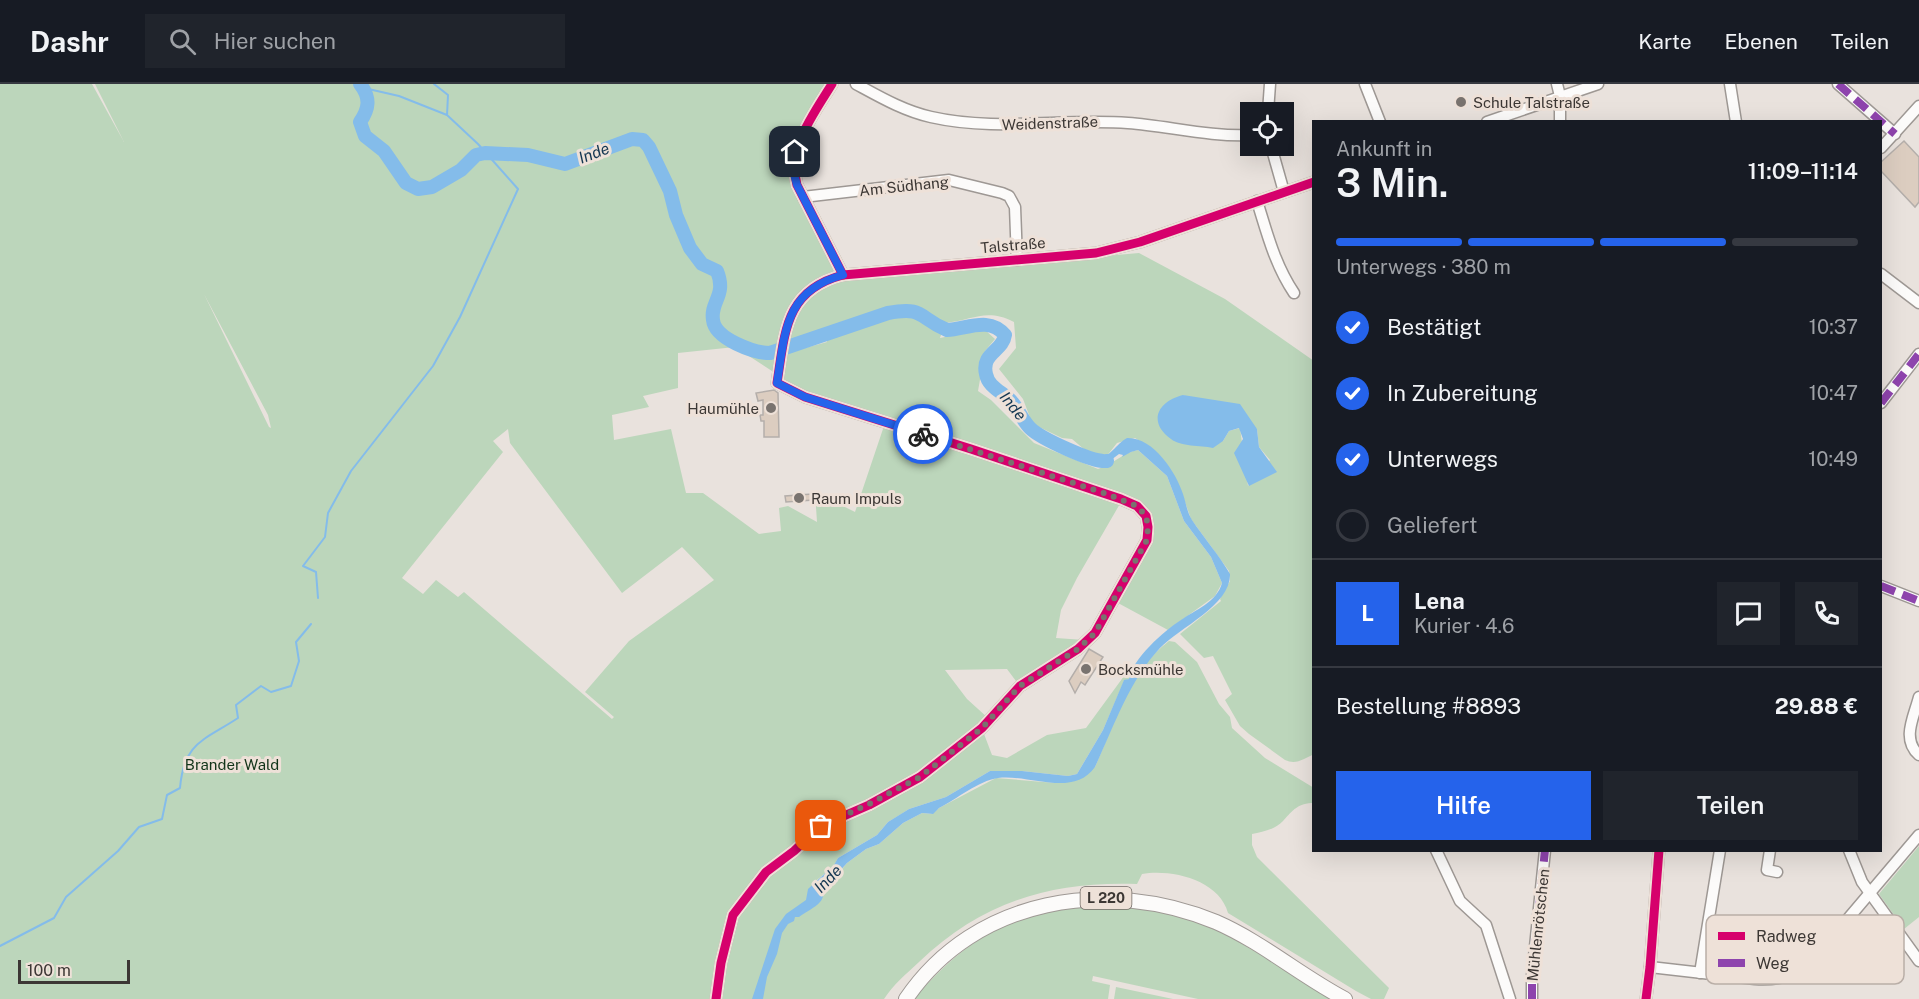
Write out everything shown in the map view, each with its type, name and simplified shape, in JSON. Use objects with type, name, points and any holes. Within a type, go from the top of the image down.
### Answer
[{"type":"main road","name":"L 220","points":[[906,999],[934,964],[958,945],[984,929],[1035,908],[1063,901],[1100,898],[1136,900],[1177,907],[1219,923],[1345,999]]},
{"type":"street","points":[[832,84],[808,123],[795,152],[794,174],[803,197],[843,275]]},
{"type":"street","name":"Weidenstraße","points":[[856,84],[930,117],[967,123],[1002,125],[1118,122],[1240,134]]},
{"type":"street","points":[[1269,102],[1270,84]]},
{"type":"street","points":[[1365,84],[1379,120]]},
{"type":"street","points":[[1557,84],[1560,96],[1560,120]]},
{"type":"street","points":[[1493,120],[1598,84]]},
{"type":"street","points":[[1730,84],[1736,120]]},
{"type":"street","points":[[1838,84],[1879,120]]},
{"type":"street","points":[[1882,147],[1919,106]]},
{"type":"street","points":[[1882,123],[1895,134]]},
{"type":"street","points":[[1274,156],[1284,192]]},
{"type":"street","name":"Am Südhang","points":[[803,197],[949,180],[1002,193],[1009,196],[1015,207],[1017,260]]},
{"type":"street","name":"Talstraße","points":[[716,999],[721,963],[733,915],[766,872],[795,851],[821,826],[920,777],[982,728],[1020,686],[1078,649],[1095,633],[1147,540],[1146,516],[1137,506],[1121,499],[971,448],[805,397],[777,383],[785,337],[793,309],[800,298],[818,284],[843,275],[1096,253],[1136,243],[1312,183]]},
{"type":"street","points":[[1257,201],[1272,250],[1284,279],[1294,293]]},
{"type":"street","points":[[1882,275],[1919,303]]},
{"type":"street","points":[[1882,402],[1919,354]]},
{"type":"street","points":[[1882,586],[1919,601]]},
{"type":"street","points":[[1919,697],[1909,734],[1910,744],[1919,755]]},
{"type":"street","points":[[1851,915],[1919,835]]},
{"type":"street","points":[[1437,852],[1460,901],[1486,925],[1510,999]]},
{"type":"street","name":"Mühlenrötschen","points":[[1532,999],[1532,975],[1545,852]]},
{"type":"street","points":[[1646,999],[1659,852]]},
{"type":"street","points":[[1709,915],[1720,852]]},
{"type":"street","points":[[1770,852],[1767,870],[1777,872]]},
{"type":"street","points":[[1850,852],[1862,882],[1886,915]]},
{"type":"street","points":[[1700,973],[1706,936]]},
{"type":"street","points":[[1904,940],[1919,961]]},
{"type":"street","points":[[1650,967],[1706,974]]},
{"type":"green space","name":"Brander Wald","points":[[0,84],[92,84],[124,142],[95,84],[829,84],[790,162],[836,270],[799,295],[775,373],[735,347],[678,353],[678,388],[643,396],[649,407],[612,415],[614,440],[671,429],[686,493],[703,493],[759,534],[781,531],[779,508],[788,506],[817,522],[815,492],[855,512],[884,426],[1121,502],[1061,610],[1056,638],[1084,640],[1019,685],[1007,669],[945,670],[967,699],[988,718],[981,726],[992,755],[1007,758],[1047,735],[1086,728],[1127,672],[1130,674],[1129,679],[1124,681],[1103,730],[1077,774],[1068,776],[1022,771],[990,771],[946,797],[909,809],[888,822],[877,835],[838,858],[834,866],[812,884],[813,906],[829,886],[837,882],[837,875],[847,863],[866,849],[879,844],[903,823],[922,813],[932,814],[996,778],[1056,783],[1095,767],[1133,682],[1155,653],[1169,641],[1175,642],[1197,662],[1219,704],[1230,717],[1232,728],[1265,758],[1312,787],[1312,803],[1296,808],[1273,828],[1252,834],[1252,845],[1257,857],[1389,988],[1384,999],[1371,999],[1228,913],[1215,892],[1205,885],[1180,875],[1154,873],[1142,874],[1137,884],[1076,886],[1019,899],[993,910],[943,941],[900,980],[884,999],[0,999]],"holes":[[[204,294],[268,415],[271,428]],[[508,429],[510,443],[622,593],[682,547],[714,580],[629,641],[585,692],[614,717],[612,719],[464,592],[458,597],[436,580],[423,594],[402,578],[503,452],[493,441]]]},
{"type":"green space","points":[[1139,253],[1225,299],[1312,360],[1312,755],[1296,762],[1285,760],[1240,726],[1225,700],[1232,694],[1213,656],[1204,658],[1180,634],[1221,601],[1230,581],[1229,571],[1191,519],[1171,471],[1154,450],[1135,438],[1117,443],[1106,457],[1098,458],[1092,456],[1072,439],[1062,438],[1037,426],[1031,420],[1023,399],[999,369],[1016,348],[1014,322],[988,315],[945,323],[940,338],[984,329],[995,339],[985,351],[978,391],[991,400],[1034,443],[1098,469],[1138,450],[1167,476],[1184,521],[1211,557],[1222,583],[1215,596],[1168,630],[1118,603],[1149,539],[1138,505],[781,383],[787,353],[827,342],[825,333],[787,342],[803,298],[834,280]],"holes":[[[1183,395],[1257,429],[1259,447],[1270,460],[1248,486],[1240,428],[1229,431],[1223,441],[1182,444]]]},
{"type":"green space","points":[[1919,846],[1919,917],[1904,929],[1904,915],[1894,915],[1879,894]]},
{"type":"green space","points":[[1099,902],[1175,914],[1224,933],[1335,999],[1198,999],[1093,976],[1092,981],[1110,985],[1108,999],[914,999],[954,958],[999,928],[1043,912]]},
{"type":"green space","points":[[1116,987],[1173,999],[1114,999]]},
{"type":"water","points":[[1183,395],[1240,404],[1257,429],[1259,447],[1277,472],[1249,486],[1234,453],[1243,439],[1239,428],[1229,431],[1223,441],[1213,448],[1185,445],[1171,439],[1159,426],[1159,413],[1167,402]]},
{"type":"water","points":[[1127,438],[1146,443],[1169,466],[1180,485],[1192,520],[1230,574],[1228,585],[1222,596],[1214,606],[1160,648],[1149,661],[1123,704],[1095,767],[1086,776],[1063,783],[1010,778],[990,780],[939,808],[933,814],[922,813],[903,823],[879,844],[866,849],[847,863],[838,873],[837,882],[828,885],[820,902],[799,917],[795,917],[794,921],[788,924],[782,933],[777,954],[767,977],[763,999],[752,999],[775,929],[786,914],[806,900],[808,889],[834,865],[838,858],[877,835],[888,822],[909,809],[946,797],[990,771],[1022,771],[1068,776],[1077,774],[1103,730],[1124,680],[1129,679],[1131,671],[1142,654],[1166,631],[1205,605],[1219,590],[1222,583],[1211,557],[1184,521],[1167,476],[1138,450],[1122,457],[1123,455],[1119,454],[1103,466],[1087,463],[1092,456],[1098,458],[1107,455]]},
{"type":"building","points":[[1904,141],[1919,157],[1919,202],[1915,207],[1882,172],[1882,161]]},
{"type":"building","name":"Haumühle","points":[[774,390],[778,393],[779,437],[764,437],[764,421],[761,421],[760,415],[763,415],[763,400],[758,401],[756,393]]},
{"type":"building","name":"Raum Impuls","points":[[812,494],[813,500],[786,502],[785,496]]},
{"type":"building","name":"Bocksmühle","points":[[1089,649],[1103,657],[1085,685],[1081,682],[1075,693],[1069,681]]},
{"type":"waterway","name":"Inde","points":[[360,84],[368,103],[360,122],[365,136],[384,151],[406,183],[418,189],[432,187],[461,170],[476,155],[485,153],[528,155],[565,164],[632,139],[643,140],[649,147],[670,191],[676,215],[690,248],[702,264],[717,271],[720,287],[713,320],[715,327],[728,339],[745,348],[770,353],[900,311],[920,314],[947,330],[978,325],[992,326],[1005,335],[1000,345],[989,357],[985,367],[987,378],[992,385],[1011,401],[1030,428],[1036,432],[1079,454],[1107,461]]},
{"type":"waterway","points":[[434,84],[448,95],[447,115]]},
{"type":"waterway","points":[[318,598],[316,572],[303,566],[325,537],[328,513],[351,471],[433,366],[460,317],[518,189],[478,144],[447,115],[399,96],[364,88]]},
{"type":"waterway","points":[[0,946],[54,918],[66,897],[118,851],[139,827],[162,819],[167,795],[180,788],[182,773],[191,752],[205,738],[238,718],[236,705],[261,686],[271,692],[291,686],[299,661],[296,642],[311,624]]},
{"type":"marked path","points":[[1838,84],[1879,120]]},
{"type":"marked path","points":[[1882,123],[1895,134]]},
{"type":"marked path","points":[[1882,402],[1919,354]]},
{"type":"marked path","points":[[1882,586],[1919,601]]},
{"type":"marked path","points":[[1532,999],[1532,976],[1545,852]]},
{"type":"cycle path","points":[[832,84],[804,132],[799,145],[795,171],[797,185],[843,275]]},
{"type":"cycle path","points":[[716,999],[721,963],[733,915],[766,872],[794,851],[821,826],[869,805],[920,777],[982,728],[1020,686],[1078,649],[1095,633],[1147,540],[1146,516],[1137,506],[1121,499],[805,397],[777,383],[786,330],[799,302],[809,291],[843,275],[1096,253],[1140,242],[1312,183]]},
{"type":"cycle path","points":[[1646,999],[1659,852]]},
{"type":"way so far","points":[[821,826],[858,810],[920,777],[982,728],[1020,686],[1078,649],[1095,633],[1147,540],[1146,516],[1137,506],[971,448],[923,434]]},
{"type":"place","name":"Schule Talstraße","points":[[1461,102]]},
{"type":"place","name":"Haumühle","points":[[771,408]]},
{"type":"place","name":"Raum Impuls","points":[[799,498]]},
{"type":"place","name":"Bocksmühle","points":[[1086,669]]},
{"type":"route","points":[[795,152],[793,162],[797,185],[824,233],[843,275],[809,289],[793,309],[788,321],[777,383],[805,397],[845,411],[923,434]]}]
